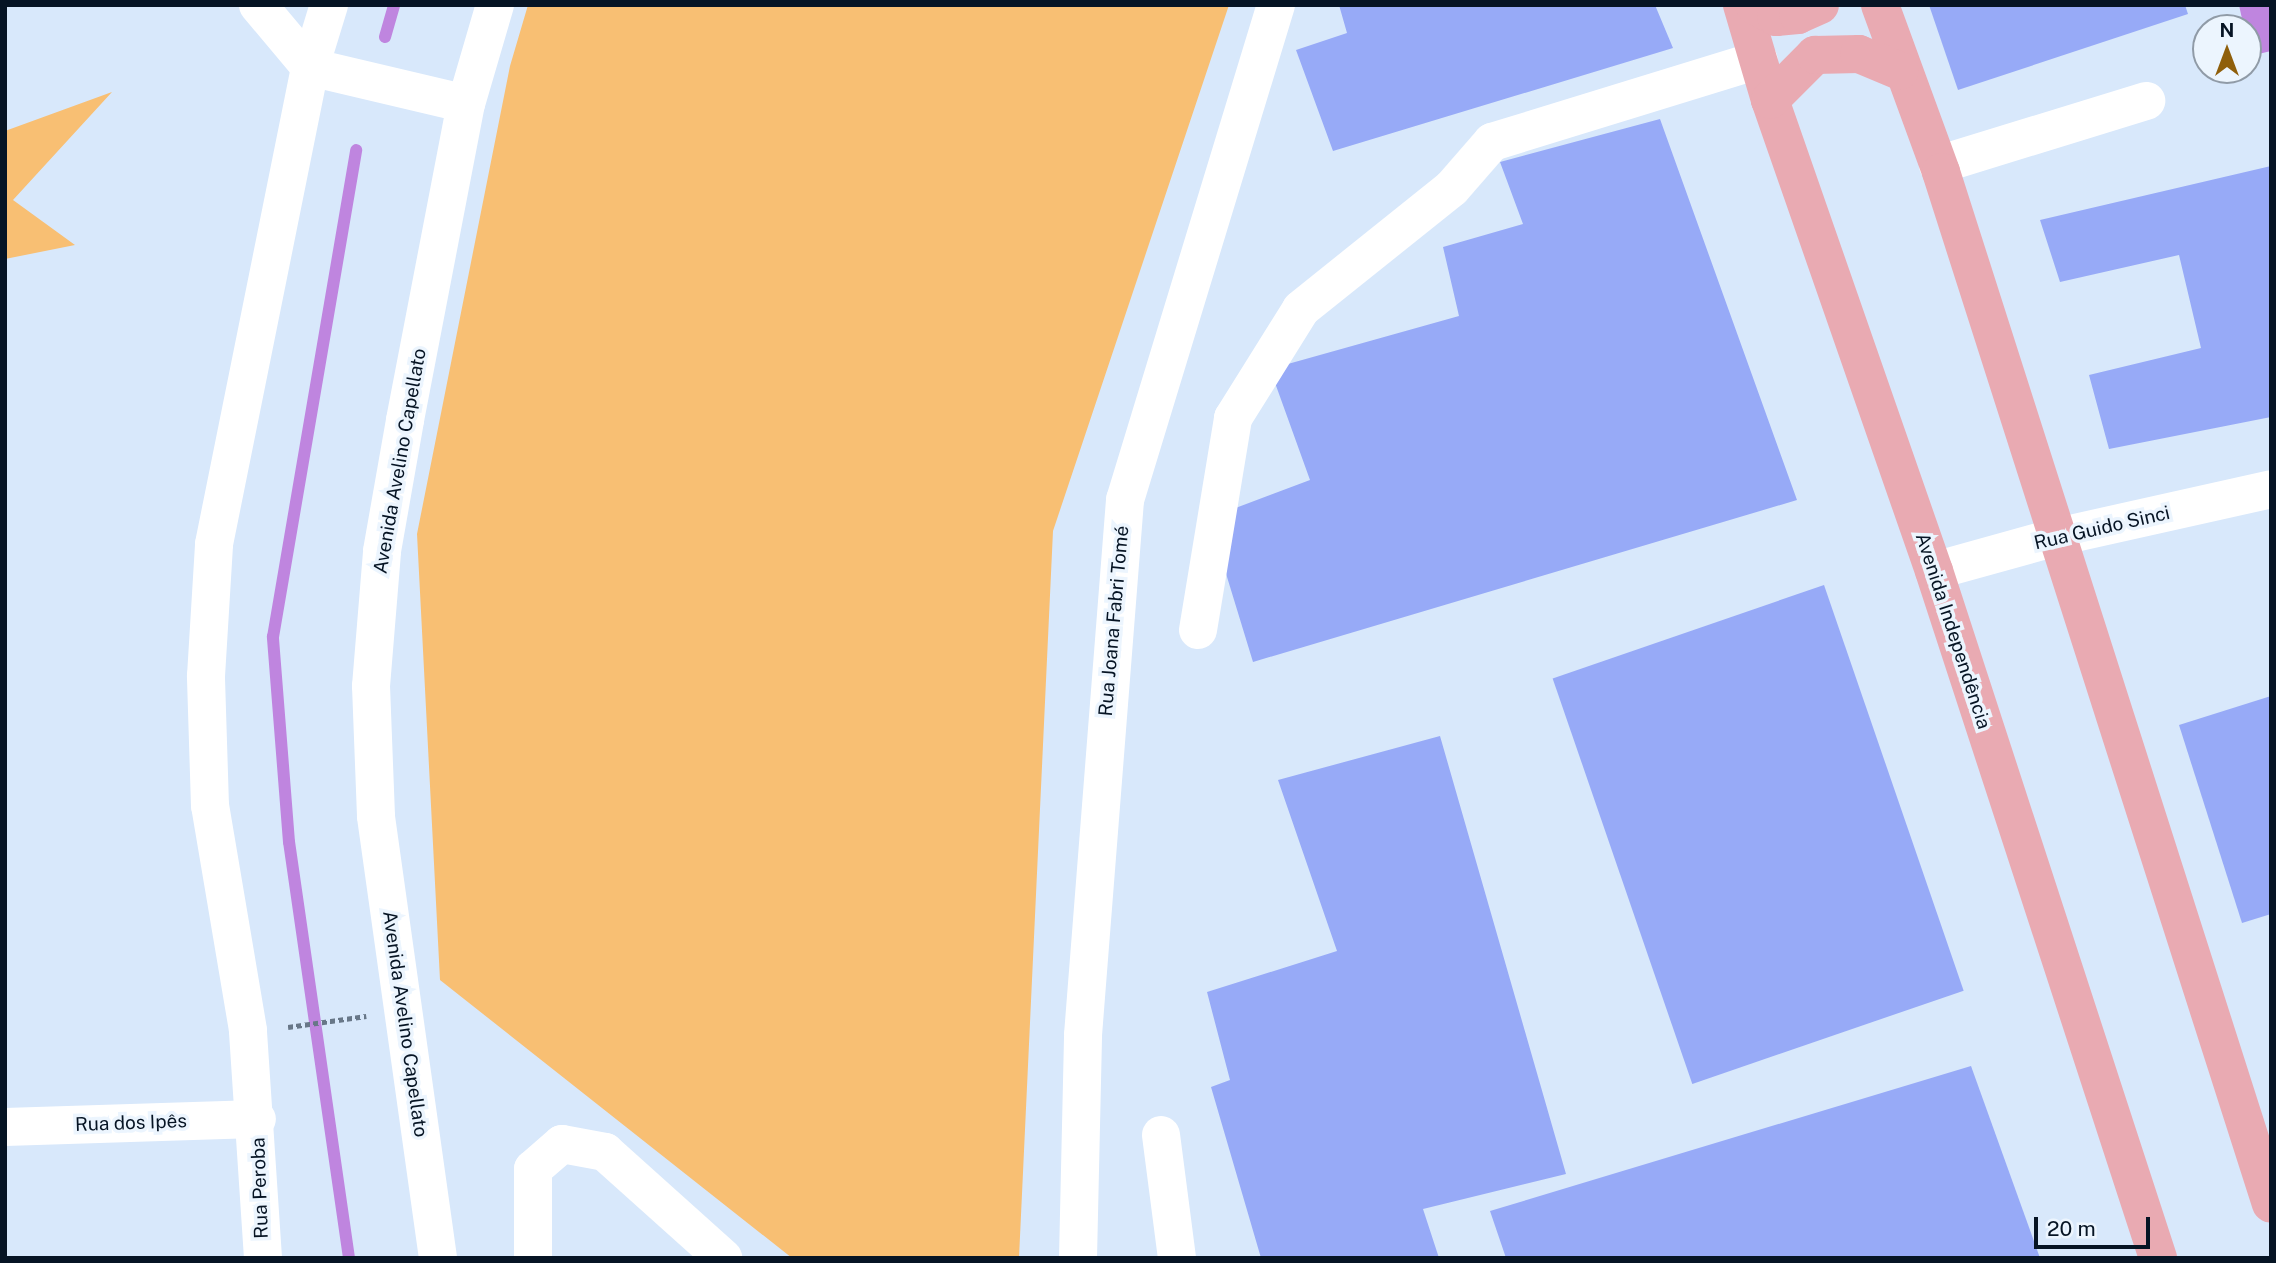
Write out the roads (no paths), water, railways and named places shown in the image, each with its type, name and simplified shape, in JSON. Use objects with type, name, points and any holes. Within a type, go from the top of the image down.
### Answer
[{"type":"main road","name":"Avenida Independência","points":[[1742,5],[1770,100],[1934,571],[2158,1258]]},
{"type":"main road","points":[[1754,5],[1776,17],[1798,15],[1820,5]]},
{"type":"main road","points":[[1880,5],[1900,71],[1938,165],[2271,1204]]},
{"type":"main road","points":[[1770,100],[1815,55],[1859,54],[1900,71]]},
{"type":"street","points":[[258,5],[310,68],[466,104]]},
{"type":"street","points":[[257,1119],[248,1030],[210,806],[206,676],[214,544],[310,68],[329,5]]},
{"type":"street","name":"Avenida Avelino Capellato","points":[[438,1258],[376,816],[371,686],[382,551],[466,104],[495,5]]},
{"type":"street","name":"Rua Joana Fabri Tomé","points":[[1078,1258],[1083,1035],[1125,500],[1150,406],[1276,5]]},
{"type":"street","points":[[1198,630],[1233,418],[1301,309],[1452,188],[1492,142],[1759,60]]},
{"type":"street","points":[[1938,165],[2146,102]]},
{"type":"street","name":"Rua Guido Sinci","points":[[1934,571],[2057,537],[2271,489]]},
{"type":"street","name":"Rua dos Ipês","points":[[5,1127],[257,1119]]},
{"type":"street","name":"Rua Peroba","points":[[257,1119],[262,1258]]},
{"type":"street","points":[[1161,1135],[1177,1258]]},
{"type":"street","points":[[533,1258],[533,1169],[562,1144],[605,1152],[723,1258]]},
{"type":"waterway","points":[[385,37],[394,5]]},
{"type":"waterway","points":[[349,1258],[289,842],[273,637],[356,150]]}]
